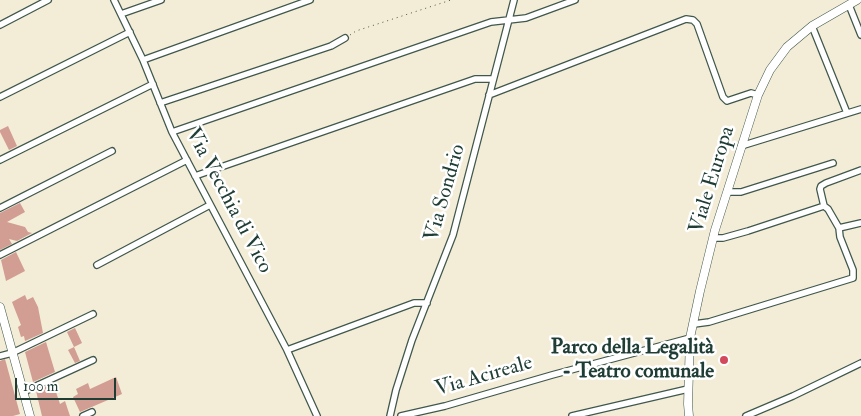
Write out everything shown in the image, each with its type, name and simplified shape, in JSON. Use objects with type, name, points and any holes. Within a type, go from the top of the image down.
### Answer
[{"type":"street","points":[[0,25],[48,0]]},
{"type":"street","name":"Via Vecchia di Vico","points":[[114,0],[143,60],[172,132],[210,206],[246,269],[287,350],[317,416]]},
{"type":"street","points":[[121,14],[161,0]]},
{"type":"street","points":[[143,60],[310,0]]},
{"type":"street","name":"Via Sondrio","points":[[390,416],[412,340],[453,235],[514,0]]},
{"type":"street","points":[[172,132],[491,22],[526,18],[575,0]]},
{"type":"street","name":"Viale Europa","points":[[689,416],[690,338],[700,291],[726,192],[758,95],[770,70],[787,47],[812,26],[857,0]]},
{"type":"street","points":[[849,5],[861,35]]},
{"type":"street","points":[[489,95],[686,19],[694,20],[697,24],[727,101],[751,93],[758,95]]},
{"type":"street","points":[[812,26],[847,113]]},
{"type":"street","points":[[0,98],[130,32]]},
{"type":"street","points":[[160,103],[331,46],[345,38]]},
{"type":"street","points":[[195,176],[476,79],[493,79]]},
{"type":"street","points":[[0,160],[153,84]]},
{"type":"street","points":[[741,146],[861,108]]},
{"type":"street","points":[[0,208],[112,151]]},
{"type":"street","points":[[0,254],[187,160]]},
{"type":"street","points":[[726,192],[741,192],[833,162]]},
{"type":"street","points":[[694,324],[709,322],[853,278],[853,270],[840,237],[839,228],[828,209],[824,206],[821,186],[839,177],[861,170]]},
{"type":"street","points":[[96,265],[210,206]]},
{"type":"street","points":[[713,238],[723,238],[824,206]]},
{"type":"street","points":[[839,228],[861,222]]},
{"type":"street","points":[[853,270],[861,267]]},
{"type":"street","points":[[287,350],[414,303],[428,303]]},
{"type":"street","points":[[0,307],[30,416]]},
{"type":"street","points":[[0,356],[12,353],[93,314]]},
{"type":"street","name":"Via Acireale","points":[[401,416],[444,406],[690,338]]},
{"type":"street","points":[[23,392],[93,360]]},
{"type":"street","points":[[746,416],[793,396],[861,363]]},
{"type":"street","points":[[572,416],[688,389]]},
{"type":"street","points":[[83,416],[92,412]]},
{"type":"path","points":[[345,38],[356,31],[451,0]]},
{"type":"building","points":[[8,126],[17,146],[9,150],[0,132],[0,130]]},
{"type":"building","points":[[20,203],[25,212],[7,222],[25,227],[28,232],[32,233],[17,241],[9,239],[12,244],[0,250],[0,213]]},
{"type":"building","points":[[16,252],[25,271],[6,281],[1,260]]},
{"type":"building","points":[[25,295],[27,300],[33,297],[38,307],[43,333],[25,341],[24,336],[21,337],[18,327],[21,325],[12,302]]},
{"type":"building","points":[[75,328],[82,343],[74,347],[67,332]]},
{"type":"building","points":[[46,342],[55,372],[33,382],[25,352]]},
{"type":"building","points":[[74,347],[80,361],[75,363],[68,350]]},
{"type":"building","points":[[5,359],[20,414],[13,416],[0,416],[0,361]]},
{"type":"building","points":[[116,377],[122,394],[80,412],[73,397],[78,394],[76,389],[88,383],[90,389]]},
{"type":"building","points":[[53,383],[60,404],[65,401],[70,416],[42,416],[36,391]]},
{"type":"place","name":"Parco della Legalità - Teatro comunale","points":[[724,360]]}]
